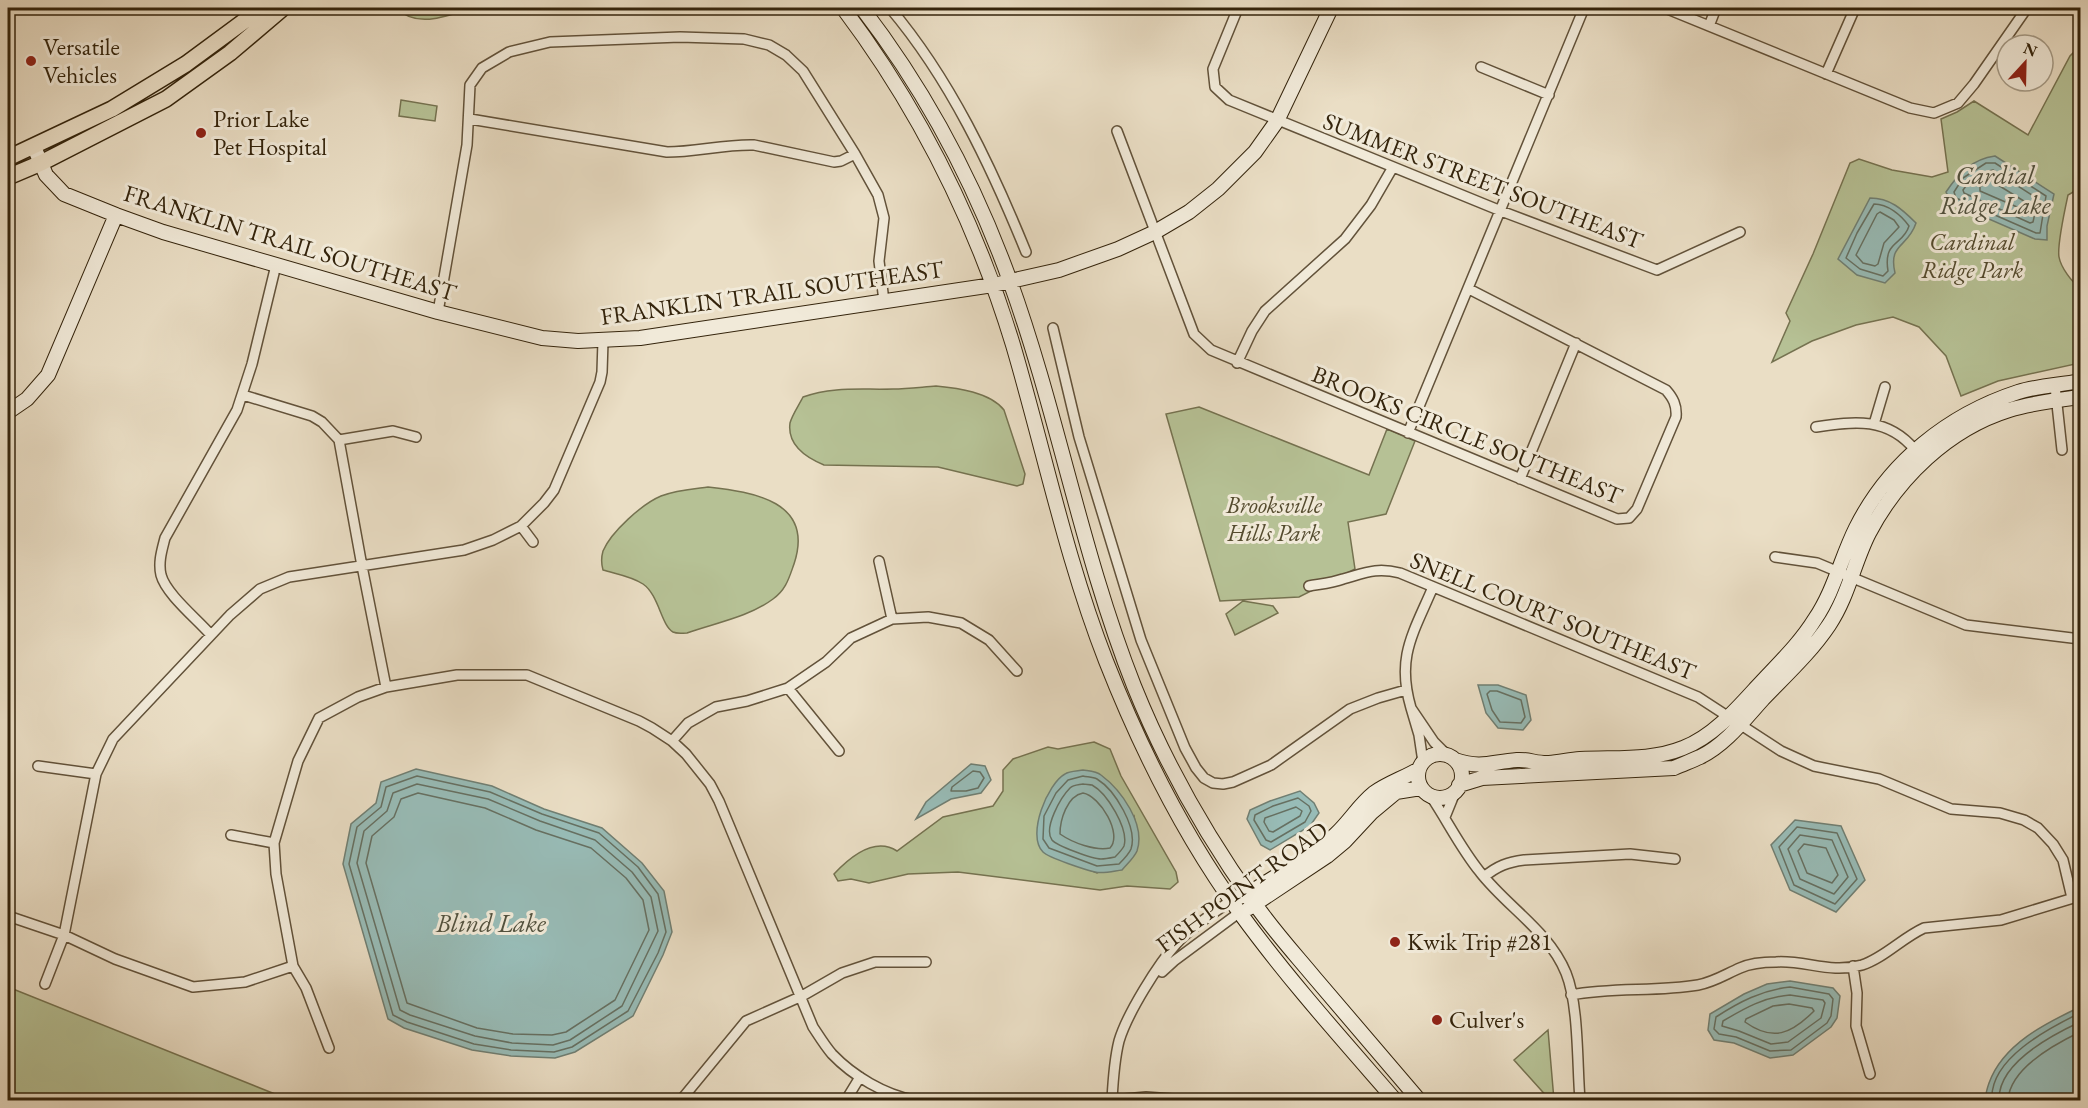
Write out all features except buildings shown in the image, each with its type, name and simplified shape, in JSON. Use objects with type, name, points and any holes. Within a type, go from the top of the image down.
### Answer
[{"type":"main road","points":[[8,158],[112,109],[186,64],[262,8]]},
{"type":"main road","points":[[8,177],[41,163],[166,99],[230,53],[283,8]]},
{"type":"street","points":[[843,8],[881,60],[922,127],[972,232],[1012,343],[1091,623],[1136,732],[1170,802],[1240,912],[1286,973],[1395,1101]]},
{"type":"street","points":[[862,8],[910,76],[954,153],[987,223],[1029,338],[1100,589],[1132,680],[1185,792],[1252,899],[1419,1101]]},
{"type":"street","points":[[890,8],[933,66],[971,130],[998,184],[1026,252]]},
{"type":"street","name":"SUMMER STREET SOUTHEAST","points":[[1238,8],[1213,69],[1215,87],[1229,100],[1501,211],[1657,270],[1740,232]]},
{"type":"street","name":"FRANKLIN TRAIL SOUTHEAST","points":[[34,147],[46,175],[64,194],[191,241],[438,312],[542,338],[578,342],[659,336],[993,285],[1059,270],[1118,249],[1155,232],[1189,212],[1218,189],[1255,152],[1277,121],[1331,8]]},
{"type":"street","points":[[1408,433],[1470,289],[1584,8]]},
{"type":"street","points":[[1665,8],[1910,108],[1934,113],[1958,103],[2027,8]]},
{"type":"street","points":[[1709,26],[1716,8]]},
{"type":"street","points":[[1826,74],[1855,8]]},
{"type":"street","points":[[438,312],[468,145],[470,85],[482,68],[509,52],[550,42],[680,37],[744,39],[769,45],[786,55],[803,71],[878,195],[884,218],[879,261],[884,302]]},
{"type":"street","points":[[1480,67],[1549,94]]},
{"type":"street","points":[[470,119],[667,152],[690,152],[754,145],[834,162],[855,154]]},
{"type":"street","name":"BROOKS CIRCLE SOUTHEAST","points":[[1118,131],[1194,334],[1211,350],[1237,363],[1617,519],[1629,518],[1642,499],[1676,417],[1677,409],[1674,399],[1666,390],[1470,289]]},
{"type":"street","points":[[1237,363],[1252,331],[1265,311],[1345,239],[1371,205],[1392,167]]},
{"type":"street","points":[[8,412],[27,399],[48,375],[116,215]]},
{"type":"street","points":[[210,634],[169,590],[162,578],[160,555],[165,537],[230,425],[243,395],[276,265]]},
{"type":"street","points":[[1053,328],[1079,437],[1141,640],[1185,748],[1204,778],[1213,783],[1233,782],[1271,765],[1350,709],[1406,690]]},
{"type":"street","points":[[45,984],[64,935],[96,774],[113,739],[210,634],[246,599],[260,589],[289,577],[464,550],[493,540],[521,526],[554,490],[600,382],[603,372],[603,341]]},
{"type":"street","points":[[1520,478],[1576,344]]},
{"type":"street","points":[[1845,573],[1899,485],[1920,464],[1959,434],[1983,421],[2056,393],[2080,381]]},
{"type":"street","points":[[1874,424],[1885,387]]},
{"type":"street","points":[[1421,766],[1434,754],[1472,765],[1520,760],[1547,763],[1602,758],[1651,757],[1685,748],[1701,740],[1734,720],[1810,650],[1830,623],[1841,603],[1848,544],[1870,503],[1890,476],[1915,450],[1937,432],[1991,402],[2020,391],[2080,397]]},
{"type":"street","points":[[2056,393],[2062,450]]},
{"type":"street","points":[[243,395],[312,416],[331,429],[339,440],[386,687]]},
{"type":"street","points":[[1816,427],[1847,422],[1874,424],[1898,433],[1915,450]]},
{"type":"street","points":[[339,440],[393,431],[416,437]]},
{"type":"street","points":[[521,526],[533,542]]},
{"type":"street","points":[[1775,557],[1817,563],[1966,625],[2080,639]]},
{"type":"street","points":[[879,561],[892,619]]},
{"type":"street","name":"SNELL COURT SOUTHEAST","points":[[1309,586],[1341,580],[1374,570],[1400,573],[1698,698],[1781,751],[1814,766],[1879,779],[1950,809],[2000,813],[2024,820],[2038,828],[2053,844],[2063,860],[2076,897]]},
{"type":"street","points":[[1433,587],[1406,655],[1404,675],[1419,735],[1421,766],[1418,775],[1426,791],[1484,877],[1554,950],[1566,974],[1571,995],[1580,1101]]},
{"type":"street","points":[[672,741],[688,723],[716,707],[747,701],[788,688],[826,662],[851,638],[892,619],[928,617],[961,623],[989,640],[1017,671]]},
{"type":"street","points":[[329,1048],[306,988],[293,966],[276,874],[274,843],[298,761],[320,718],[358,697],[386,687],[457,675],[527,675],[639,721],[672,741],[698,769],[719,801],[813,1027],[832,1054],[860,1077],[898,1097],[914,1101]]},
{"type":"street","points":[[788,688],[839,751]]},
{"type":"street","points":[[1411,708],[1434,742],[1451,758],[1461,772],[1458,788],[1445,817]]},
{"type":"street","points":[[1426,791],[1441,797],[1452,794],[1458,788],[1482,778],[1674,768],[1701,757],[1725,739],[1734,720]]},
{"type":"street","points":[[38,766],[96,774]]},
{"type":"street","name":"FISH POINT ROAD","points":[[1147,986],[1174,961],[1240,912],[1252,899],[1330,838],[1374,793],[1421,766]]},
{"type":"street","name":"FISH POINT ROAD","points":[[1113,1101],[1114,1069],[1120,1041],[1129,1018],[1147,986],[1178,942],[1232,900],[1252,899],[1327,856],[1396,792],[1426,791]]},
{"type":"street","points":[[231,835],[274,843]]},
{"type":"street","points":[[1484,877],[1494,869],[1510,862],[1524,860],[1630,854],[1675,859]]},
{"type":"street","points":[[1571,995],[1701,985],[1758,963],[1779,961],[1827,969],[1862,965],[1880,957],[1913,933],[1924,928],[2001,920],[2076,897]]},
{"type":"street","points":[[8,916],[64,935],[115,960],[193,987],[245,982],[293,966]]},
{"type":"street","points":[[681,1101],[746,1021],[802,996],[842,973],[875,962],[926,962]]},
{"type":"street","points":[[1853,966],[1857,993],[1856,1026],[1870,1074]]},
{"type":"street","points":[[846,1101],[860,1077]]},
{"type":"street","points":[[1113,1101],[1146,1097],[1186,1101]]},
{"type":"green space","points":[[397,8],[472,8],[443,17],[423,19],[413,18]]},
{"type":"green space","name":"Cardinal Ridge Park","points":[[2080,46],[2080,188],[2068,195],[2059,257],[2064,270],[2080,288],[2080,363],[1998,381],[1961,396],[1946,356],[1919,327],[1893,317],[1856,325],[1812,341],[1772,362],[1790,321],[1786,313],[1850,163],[1859,159],[1892,170],[1932,177],[1948,172],[1941,119],[1974,101],[2028,135],[2050,93],[2055,93],[2055,84],[2070,56]]},
{"type":"green space","points":[[401,100],[437,106],[435,121],[399,116]]},
{"type":"green space","points":[[936,386],[982,395],[1004,410],[1025,474],[1023,484],[1017,486],[938,467],[824,465],[811,459],[800,450],[792,438],[790,423],[803,397],[836,390]]},
{"type":"green space","name":"Brooksville Hills Park","points":[[1199,407],[1369,475],[1387,429],[1415,441],[1386,514],[1348,522],[1355,569],[1299,597],[1220,601],[1166,414]]},
{"type":"green space","points":[[708,487],[761,497],[788,513],[796,526],[798,543],[794,564],[781,592],[764,605],[732,619],[687,633],[676,633],[669,628],[653,595],[643,584],[603,570],[602,554],[620,527],[653,500],[672,492]]},
{"type":"green space","points":[[1243,601],[1273,606],[1278,613],[1235,635],[1226,614]]},
{"type":"green space","points":[[1094,742],[1110,749],[1121,776],[1176,872],[1178,882],[1170,889],[1127,886],[1100,890],[958,872],[908,874],[869,883],[851,879],[838,881],[834,874],[862,851],[880,846],[897,851],[943,817],[993,806],[1003,791],[1003,770],[1013,759],[1048,747],[1058,749]],"holes":[[[1134,816],[1138,836],[1136,852],[1097,873],[1077,865]]]},
{"type":"green space","points":[[8,987],[290,1100],[8,1100]]},
{"type":"green space","points":[[1548,1030],[1554,1100],[1550,1100],[1514,1060]]},
{"type":"water","name":"Cardial Ridge Lake","points":[[1995,156],[2054,194],[2047,226],[2047,240],[2035,239],[1952,203],[1946,192],[1955,179],[1979,160]]},
{"type":"water","points":[[1870,198],[1877,198],[1895,205],[1916,223],[1913,231],[1896,251],[1895,273],[1885,283],[1857,275],[1838,259]]},
{"type":"water","points":[[1478,685],[1498,685],[1526,695],[1531,720],[1523,730],[1498,728],[1486,713]]},
{"type":"water","points":[[971,764],[985,766],[991,780],[981,793],[951,799],[916,819],[926,802]]},
{"type":"water","name":"Blind Lake","points":[[416,769],[492,786],[544,809],[602,828],[642,863],[664,891],[672,932],[633,1016],[575,1052],[555,1058],[511,1056],[472,1050],[404,1028],[388,1019],[343,864],[351,824],[376,803],[381,782]]},
{"type":"water","points":[[1083,770],[1097,773],[1109,781],[1124,799],[1135,819],[1139,841],[1137,851],[1122,870],[1101,873],[1084,869],[1043,852],[1038,844],[1038,822],[1041,810],[1052,788],[1058,779],[1067,773]]},
{"type":"water","points":[[1300,791],[1314,803],[1319,813],[1310,826],[1270,850],[1261,845],[1247,819],[1250,810]]},
{"type":"water","points":[[1795,820],[1841,826],[1865,880],[1836,912],[1790,890],[1771,845]]},
{"type":"water","points":[[1790,981],[1833,988],[1840,996],[1837,1018],[1831,1027],[1793,1055],[1770,1058],[1734,1043],[1714,1040],[1708,1030],[1710,1014],[1744,994],[1767,984]]},
{"type":"water","points":[[2080,1007],[2080,1100],[1986,1100],[1988,1087],[1996,1069],[2015,1046],[2053,1020]]},
{"type":"place","name":"Versatile Vehicles","points":[[31,61]]},
{"type":"place","name":"Prior Lake Pet Hospital","points":[[201,133]]},
{"type":"place","name":"Kwik Trip #281","points":[[1395,942]]},
{"type":"place","name":"Culver's","points":[[1437,1020]]}]
